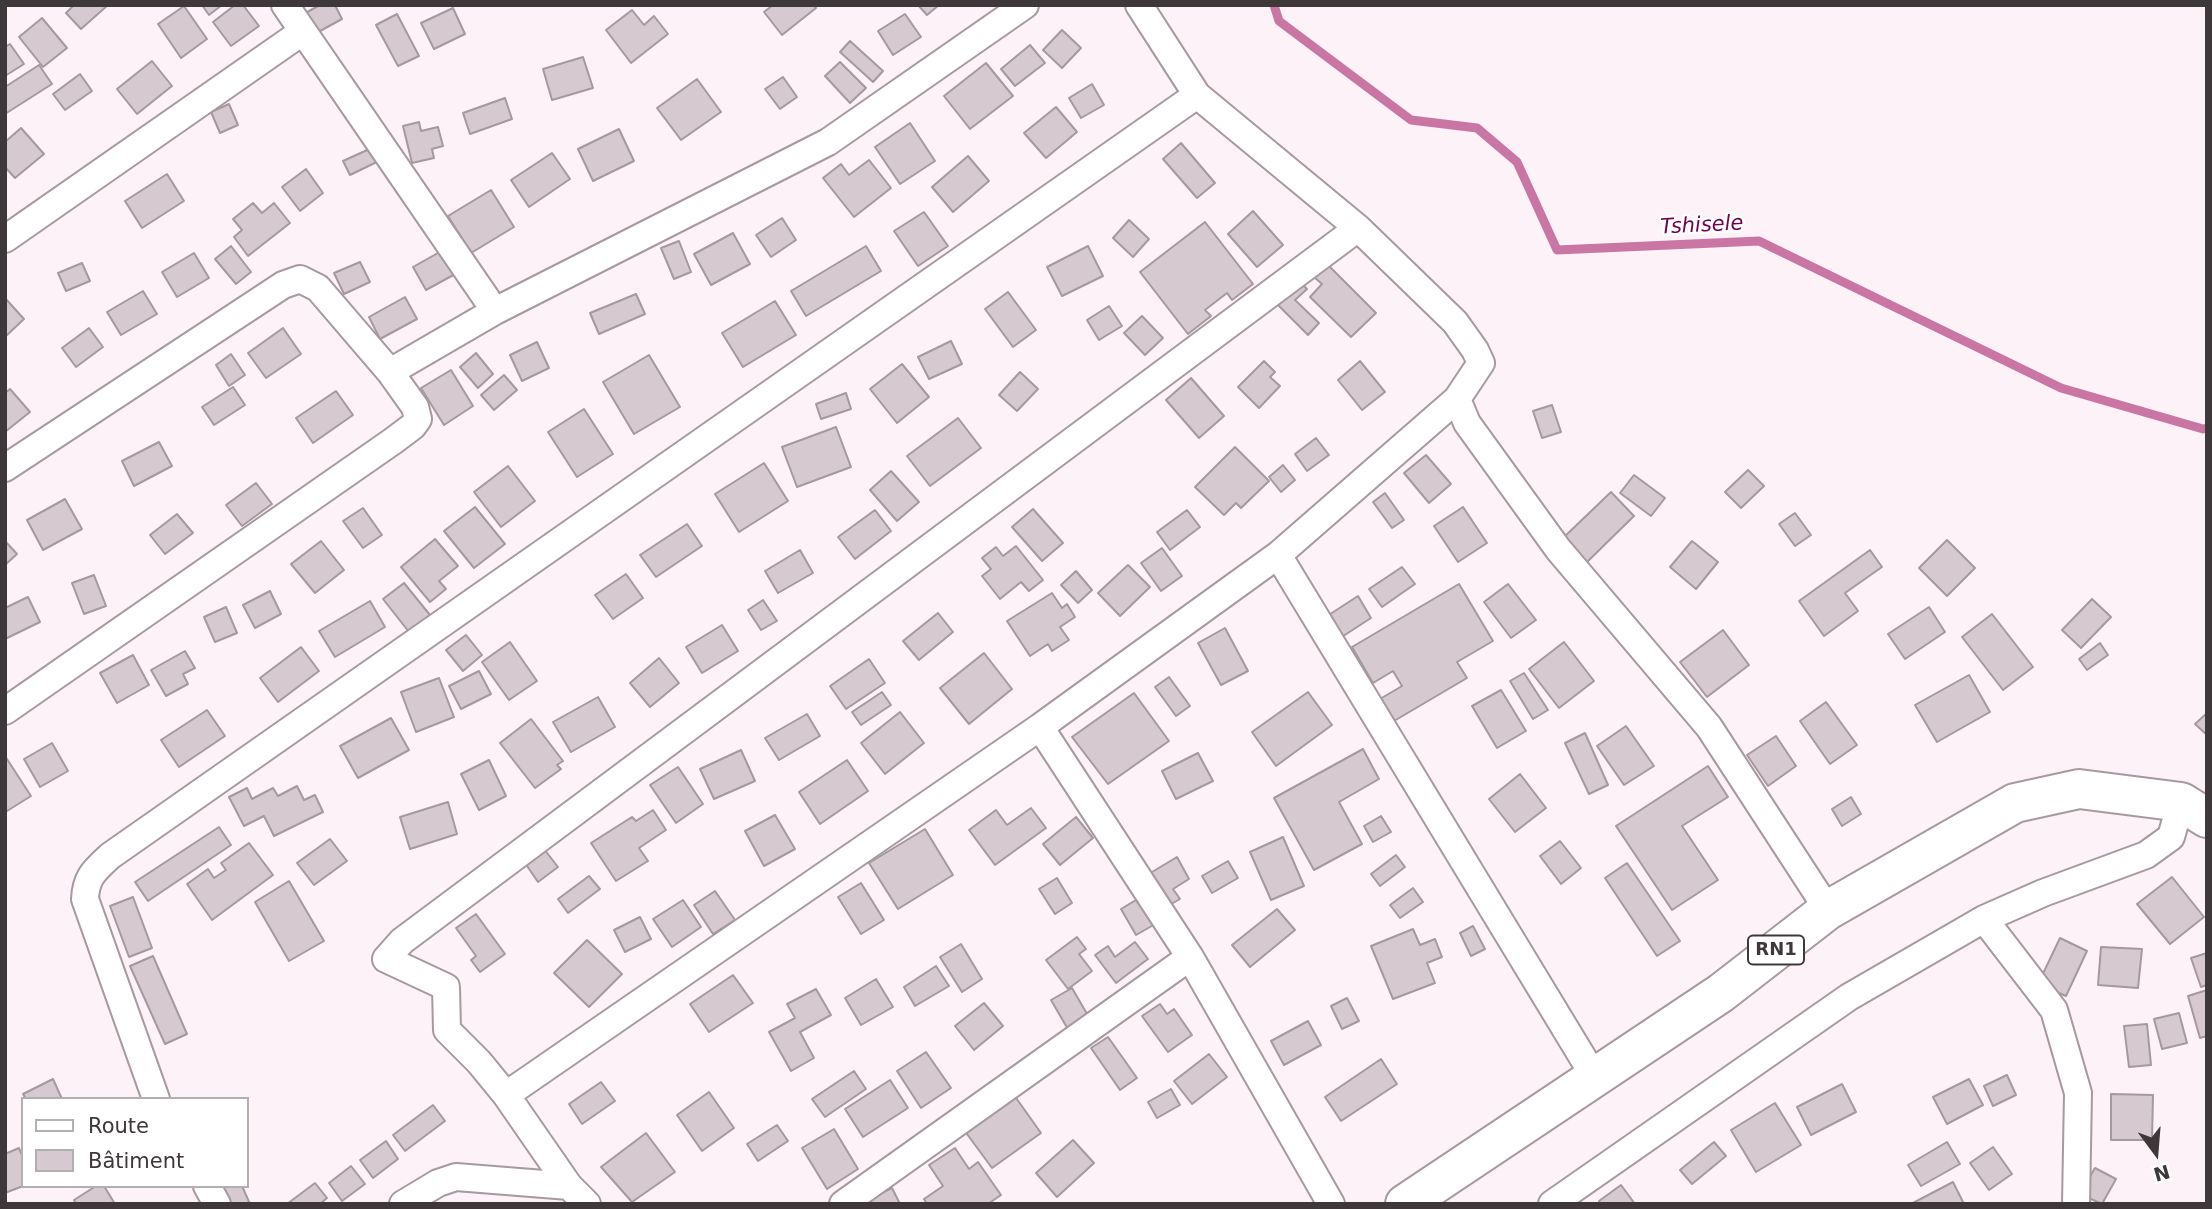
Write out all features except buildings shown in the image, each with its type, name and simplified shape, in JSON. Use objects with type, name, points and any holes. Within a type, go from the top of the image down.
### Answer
[{"type":"highway","name":"RN1","points":[[1405,1204],[1721,993],[1828,910],[2015,803],[2079,789],[2194,810]]},
{"type":"street","points":[[285,5],[495,311]]},
{"type":"street","points":[[390,372],[495,311],[828,142],[1025,5]]},
{"type":"street","points":[[506,1095],[1040,727],[1279,555],[1457,399],[1481,363],[1455,322],[1358,228],[1197,95],[1139,5]]},
{"type":"street","points":[[5,239],[302,32]]},
{"type":"street","points":[[155,1097],[85,900],[86,883],[94,871],[110,856],[1197,95]]},
{"type":"street","points":[[578,1195],[506,1095],[479,1062],[447,1030],[446,987],[386,959],[402,941],[1358,228]]},
{"type":"street","points":[[5,468],[283,285],[300,279],[318,288],[390,372],[415,407],[418,419],[413,426],[5,711]]},
{"type":"street","points":[[1457,399],[1467,423],[1558,549],[1709,727],[1828,910]]},
{"type":"street","points":[[1279,555],[1594,1076]]},
{"type":"street","points":[[1040,727],[1190,957],[1331,1204]]},
{"type":"street","points":[[1552,1204],[1849,997],[1984,919],[2043,893],[2146,855],[2171,837],[2194,810]]},
{"type":"street","points":[[1984,919],[2054,1010],[2078,1093],[2076,1204]]},
{"type":"street","points":[[843,1204],[1190,957]]},
{"type":"street","points":[[403,1204],[438,1183],[456,1177],[578,1195]]},
{"type":"street","points":[[208,1188],[217,1204]]},
{"type":"waterway","name":"Tshisele","points":[[1274,5],[1279,21],[1411,120],[1477,128],[1517,162],[1557,250],[1759,241],[2061,388],[2207,428]]}]
